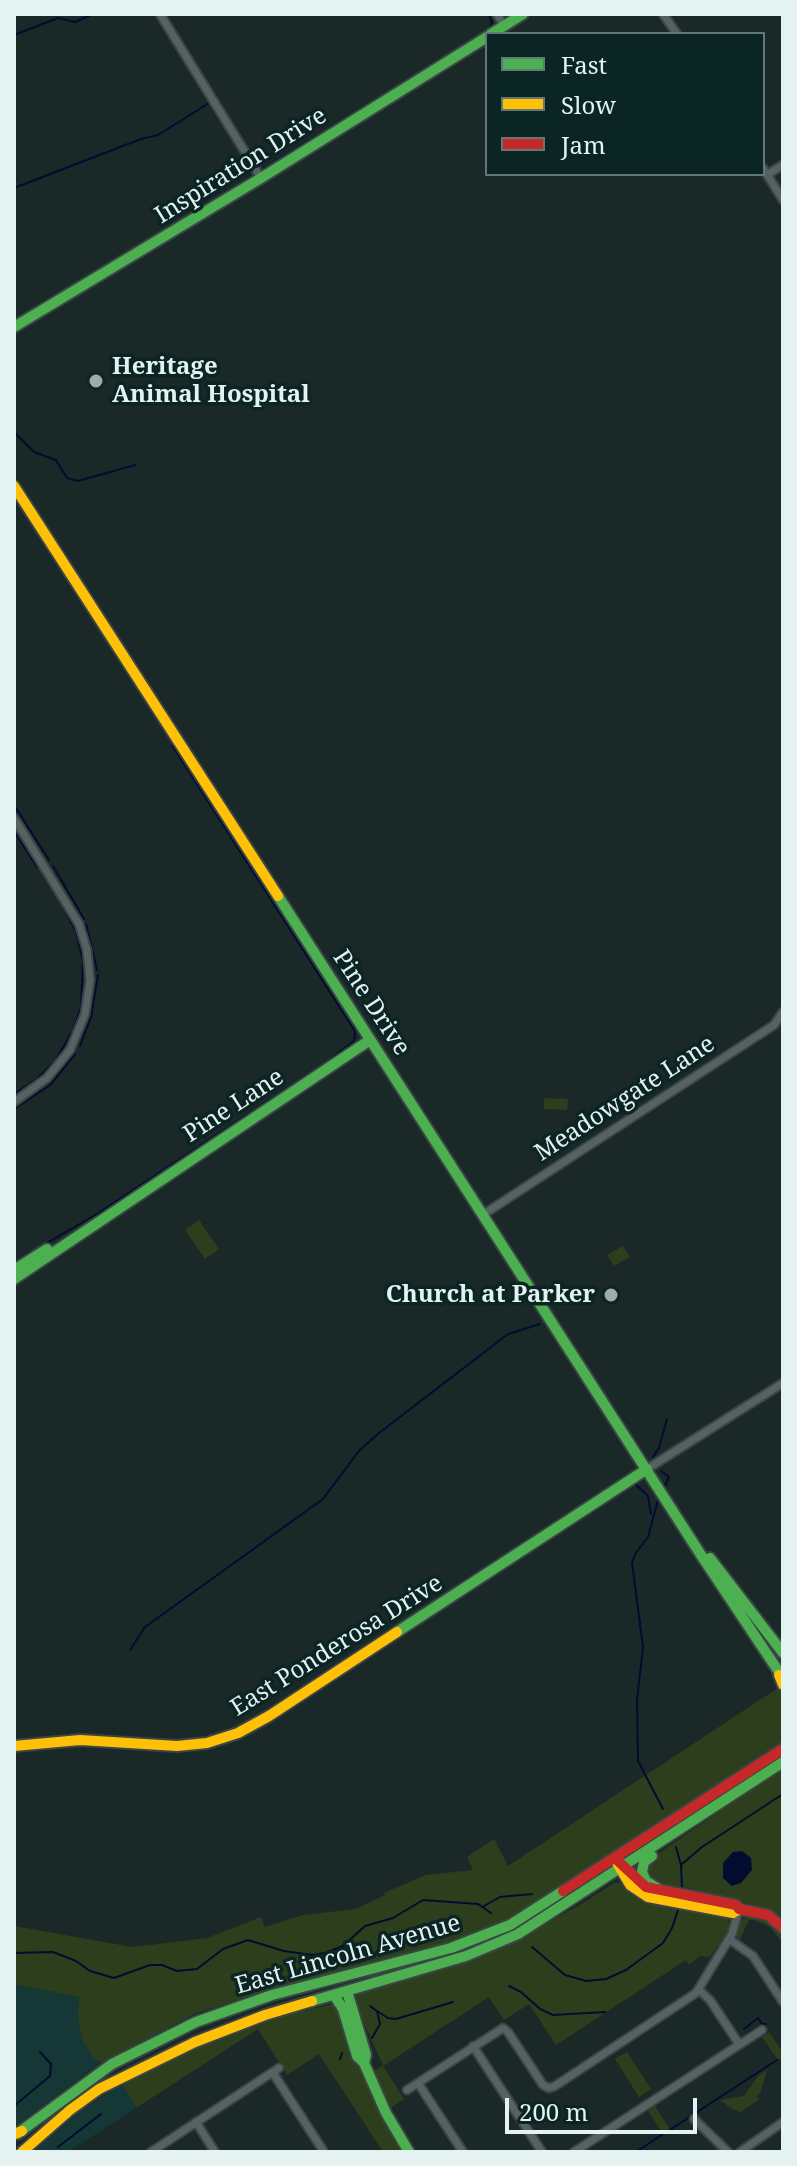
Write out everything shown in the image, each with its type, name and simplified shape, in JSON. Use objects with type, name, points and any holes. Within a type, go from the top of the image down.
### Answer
[{"type":"main road","name":"Inspiration Drive","points":[[494,32],[523,14]]},
{"type":"main road","name":"Inspiration Drive","points":[[14,327],[485,38]]},
{"type":"main road","name":"Pine Drive","points":[[14,486],[782,1679]]},
{"type":"main road","name":"Pine Lane","points":[[14,1279],[370,1040]]},
{"type":"main road","name":"Pine Lane","points":[[14,1270],[121,1206]]},
{"type":"main road","name":"East Ponderosa Drive","points":[[14,1746],[80,1740],[177,1746],[207,1743],[238,1733],[280,1709],[647,1469]]},
{"type":"main road","name":"Pine Drive","points":[[695,1542],[783,1653]]},
{"type":"main road","name":"East Lincoln Avenue","points":[[17,2134],[112,2064],[173,2032],[262,1998],[439,1952],[481,1938],[525,1916],[783,1749]]},
{"type":"main road","name":"East Lincoln Avenue","points":[[22,2152],[78,2104],[129,2072],[231,2027],[466,1956],[532,1927],[782,1764]]},
{"type":"main road","points":[[673,1897],[644,1878],[643,1864],[647,1858],[679,1838],[682,1829]]},
{"type":"main road","points":[[615,1858],[630,1885],[642,1894],[736,1905],[739,1909],[766,1914],[783,1928]]},
{"type":"main road","points":[[622,1868],[642,1885],[657,1888]]},
{"type":"main road","points":[[347,1991],[366,2055],[364,2063]]},
{"type":"main road","points":[[334,1995],[343,2009],[357,2056],[364,2063],[386,2113],[409,2152]]},
{"type":"street","points":[[160,14],[261,178]]},
{"type":"street","points":[[497,14],[504,26]]},
{"type":"street","points":[[663,14],[676,32]]},
{"type":"street","points":[[783,165],[765,171],[783,200]]},
{"type":"street","points":[[14,818],[79,924],[87,946],[90,980],[84,1019],[68,1053],[44,1081],[14,1102]]},
{"type":"street","name":"Meadowgate Lane","points":[[484,1214],[774,1025],[783,1012]]},
{"type":"street","points":[[647,1469],[783,1383]]},
{"type":"street","points":[[407,2090],[505,2028],[542,2083],[551,2087],[699,1990],[715,1958],[729,1939],[739,1909]]},
{"type":"street","points":[[729,1939],[753,1956],[783,2002]]},
{"type":"street","points":[[699,1990],[710,2000],[739,2044]]},
{"type":"street","points":[[574,2152],[762,2030]]},
{"type":"street","points":[[473,2046],[542,2152]]},
{"type":"street","points":[[151,2152],[276,2070],[324,2152]]},
{"type":"street","points":[[418,2083],[463,2152]]},
{"type":"street","points":[[694,2119],[728,2152]]},
{"type":"street","points":[[196,2122],[215,2152]]},
{"type":"street","points":[[740,2152],[783,2122]]},
{"type":"shaded area","points":[[14,1984],[83,1998],[271,1989],[187,2016],[187,2019],[100,2062],[14,2127]]},
{"type":"shaded area","points":[[122,2084],[136,2108],[68,2152],[33,2152],[81,2111]]},
{"type":"green space","points":[[544,1098],[568,1099],[567,1110],[544,1109]]},
{"type":"green space","points":[[199,1220],[219,1249],[205,1259],[185,1230]]},
{"type":"green space","points":[[623,1246],[630,1257],[614,1266],[607,1255]]},
{"type":"green space","points":[[781,1686],[783,1743],[542,1901],[465,1939],[340,1974],[275,1988],[194,2014],[101,2062],[95,2059],[83,2041],[78,2019],[79,1997],[14,1984],[14,1926],[132,1947],[150,1945],[207,1938],[261,1917],[265,1927],[303,1915],[356,1909],[426,1875],[473,1870],[467,1857],[494,1839],[508,1866]]},
{"type":"green space","points":[[783,1768],[783,1922],[747,1903],[694,1892],[694,1889],[655,1884],[646,1875],[649,1860]]},
{"type":"green space","points":[[614,1883],[622,1883],[631,1891],[671,1908],[728,1917],[730,1928],[710,1957],[700,1956],[689,1965],[686,1960],[556,2045],[529,2004],[504,2020],[489,1997],[383,2066],[404,2099],[389,2109],[374,2071],[383,2065],[354,2002],[356,1994],[500,1948]]},
{"type":"green space","points":[[749,1916],[766,1920],[777,1928],[783,1936],[783,1943],[770,1927],[754,1920],[749,1920],[739,1941],[736,1935],[740,1920]]},
{"type":"green space","points":[[334,2004],[355,2060],[404,2152],[383,2152],[319,2054],[287,2075],[258,2029],[136,2108],[122,2084],[180,2053],[263,2020]]},
{"type":"green space","points":[[769,2032],[783,2053],[778,2060],[762,2037]]},
{"type":"green space","points":[[627,2052],[651,2089],[639,2097],[615,2059]]},
{"type":"green space","points":[[767,2070],[757,2096],[759,2100],[740,2112],[720,2100],[744,2096],[758,2076]]},
{"type":"green space","points":[[655,2106],[670,2129],[663,2134],[648,2111]]},
{"type":"water","points":[[742,1851],[751,1858],[752,1870],[741,1883],[732,1886],[723,1878],[723,1863],[733,1852]]},
{"type":"waterway","points":[[14,35],[58,18],[75,22],[93,14]]},
{"type":"waterway","points":[[489,14],[492,22],[490,28]]},
{"type":"waterway","points":[[477,37],[510,14]]},
{"type":"waterway","points":[[182,219],[468,42]]},
{"type":"waterway","points":[[186,64],[208,100]]},
{"type":"waterway","points":[[14,188],[158,135],[209,103],[237,146]]},
{"type":"waterway","points":[[14,320],[171,226]]},
{"type":"waterway","points":[[14,432],[34,452],[56,460],[67,478],[78,481],[135,465]]},
{"type":"waterway","points":[[172,745],[355,1031],[354,1041],[329,1060]]},
{"type":"waterway","points":[[14,805],[49,860]]},
{"type":"waterway","points":[[14,831],[37,867]]},
{"type":"waterway","points":[[53,866],[84,919]]},
{"type":"waterway","points":[[14,1094],[37,1079],[56,1060],[81,1008],[83,961],[76,931],[64,909]]},
{"type":"waterway","points":[[86,924],[97,970]]},
{"type":"waterway","points":[[80,1046],[91,1017],[98,975]]},
{"type":"waterway","points":[[14,1109],[50,1085],[75,1054]]},
{"type":"waterway","points":[[14,1262],[97,1214],[322,1065]]},
{"type":"waterway","points":[[130,1650],[145,1627],[323,1499],[359,1451],[379,1433],[508,1334],[540,1324]]},
{"type":"waterway","points":[[653,1457],[659,1448],[667,1419]]},
{"type":"waterway","points":[[661,1471],[669,1477],[664,1488]]},
{"type":"waterway","points":[[634,1483],[648,1496],[651,1514]]},
{"type":"waterway","points":[[658,1500],[648,1537],[632,1563],[643,1647],[637,1700],[638,1761],[663,1809]]},
{"type":"waterway","points":[[682,1864],[702,1847],[783,1794]]},
{"type":"waterway","points":[[676,1847],[681,1865],[682,1889]]},
{"type":"waterway","points":[[484,1906],[500,1897],[532,1894]]},
{"type":"waterway","points":[[14,1953],[53,1952],[76,1961],[90,1971],[114,1978],[150,1965],[162,1965],[177,1971],[197,1969],[223,1949],[248,1940],[284,1951],[312,1955],[325,1953],[343,1946],[365,1926],[393,1918],[423,1900],[478,1904],[491,1913]]},
{"type":"waterway","points":[[532,1947],[565,1975],[586,1981],[606,1979],[626,1970],[663,1943],[679,1907]]},
{"type":"waterway","points":[[509,1986],[553,2015],[605,2012]]},
{"type":"waterway","points":[[377,2011],[396,2019],[453,2002]]},
{"type":"waterway","points":[[370,2006],[377,2011],[380,2024],[372,2038]]},
{"type":"waterway","points":[[744,2029],[758,2018],[766,2024]]},
{"type":"waterway","points":[[747,2034],[760,2026]]},
{"type":"waterway","points":[[14,2106],[50,2076],[51,2064],[40,2052]]},
{"type":"waterway","points":[[340,2059],[342,2053]]},
{"type":"waterway","points":[[668,2131],[777,2060]]},
{"type":"waterway","points":[[58,2147],[101,2114]]},
{"type":"waterway","points":[[636,2152],[666,2132]]},
{"type":"traffic: fast","points":[[494,32],[523,14]]},
{"type":"traffic: fast","points":[[14,327],[485,38]]},
{"type":"traffic: fast","points":[[278,896],[783,1678]]},
{"type":"traffic: fast","points":[[14,1279],[370,1040]]},
{"type":"traffic: fast","points":[[14,1270],[47,1249]]},
{"type":"traffic: fast","points":[[397,1632],[647,1469]]},
{"type":"traffic: fast","points":[[710,1558],[783,1653]]},
{"type":"traffic: fast","points":[[312,2001],[466,1956],[518,1934],[783,1762]]},
{"type":"traffic: fast","points":[[652,1856],[644,1862],[642,1872],[646,1881],[657,1888]]},
{"type":"traffic: fast","points":[[17,2134],[112,2064],[196,2022],[272,1995],[451,1948],[510,1925],[563,1891]]},
{"type":"traffic: fast","points":[[347,1991],[366,2055],[364,2063]]},
{"type":"traffic: fast","points":[[334,1995],[343,2009],[357,2056],[364,2063],[386,2113],[409,2152]]},
{"type":"traffic: slow","points":[[14,486],[278,896]]},
{"type":"traffic: slow","points":[[14,1746],[80,1740],[177,1746],[207,1743],[238,1733],[269,1716],[397,1632]]},
{"type":"traffic: slow","points":[[779,1675],[783,1685]]},
{"type":"traffic: slow","points":[[617,1863],[630,1885],[648,1897],[733,1913],[739,1909]]},
{"type":"traffic: slow","points":[[22,2152],[99,2089],[195,2042],[312,2001]]},
{"type":"traffic: slow","points":[[14,2134],[22,2131]]},
{"type":"traffic: jam","points":[[563,1891],[783,1749]]},
{"type":"traffic: jam","points":[[618,1861],[646,1887],[736,1905],[739,1909],[768,1915],[783,1928]]},
{"type":"place","name":"Heritage Animal Hospital","points":[[96,381]]},
{"type":"place","name":"Church at Parker","points":[[611,1295]]}]
